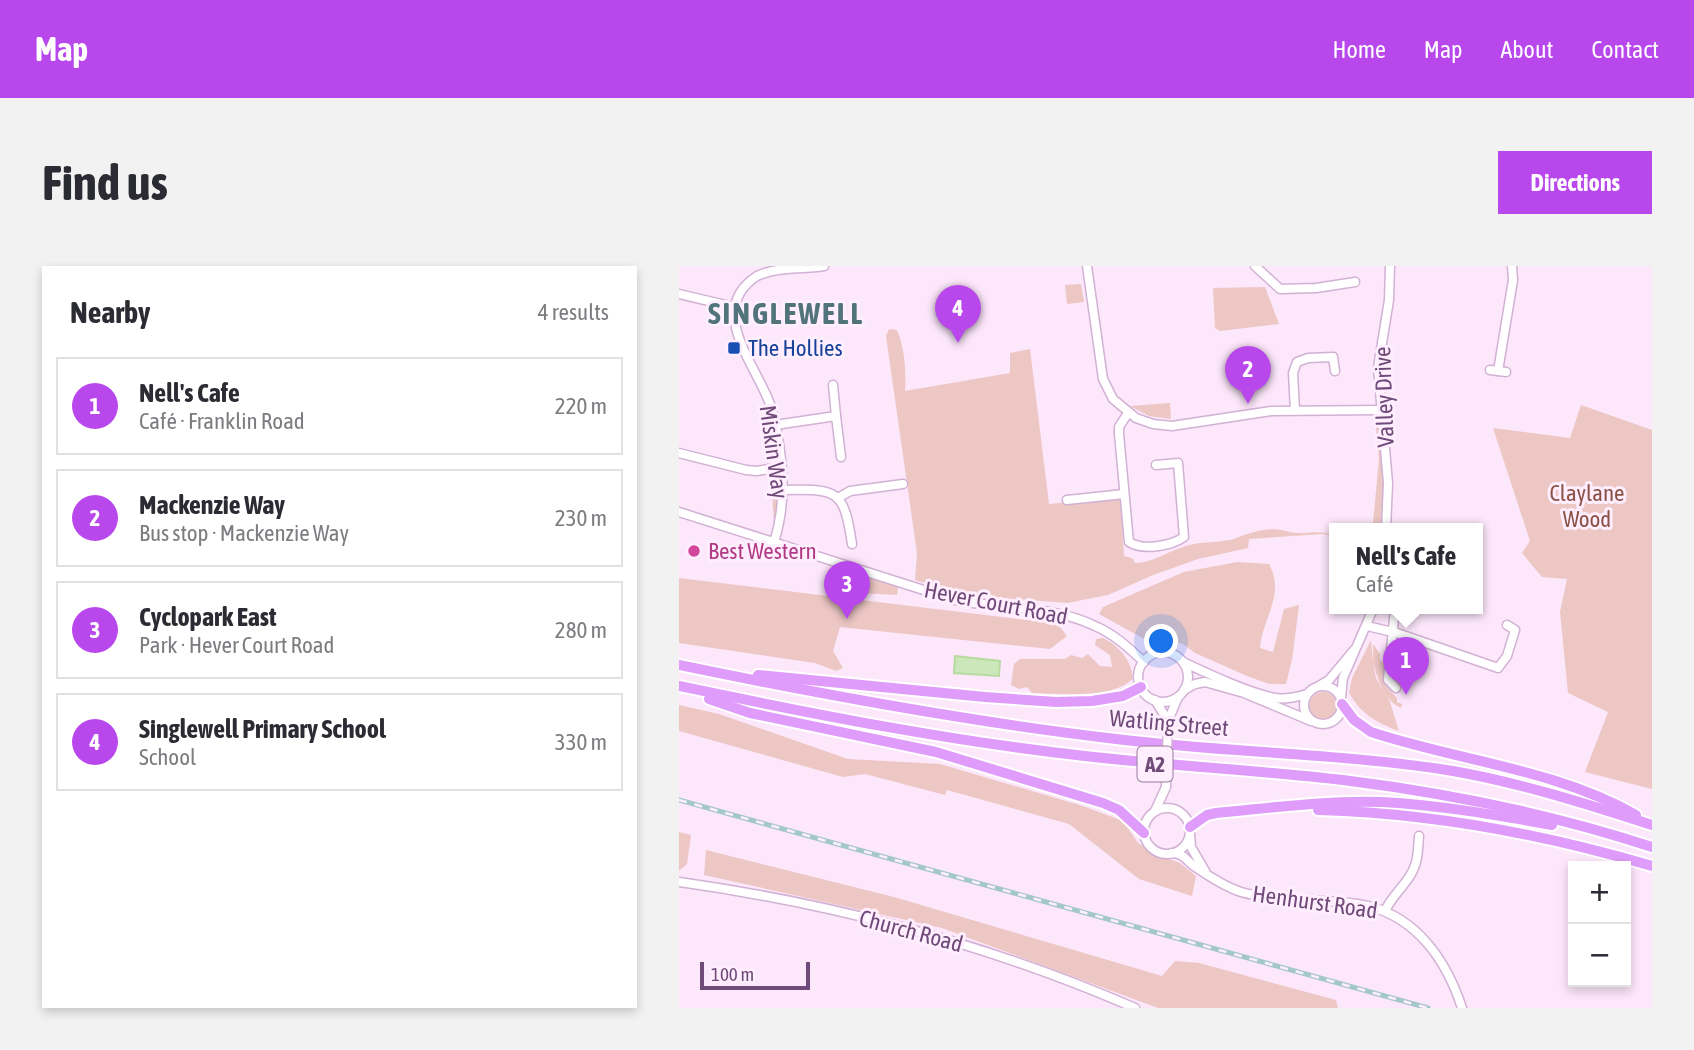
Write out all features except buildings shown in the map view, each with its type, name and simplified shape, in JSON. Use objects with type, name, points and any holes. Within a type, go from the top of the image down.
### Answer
[{"type":"highway","name":"Watling Street","points":[[679,665],[816,693],[1042,730],[1178,746],[1361,760],[1455,772],[1560,796],[1652,824]]},
{"type":"highway","points":[[693,668],[937,693],[1056,702],[1123,696],[1141,687]]},
{"type":"highway","points":[[679,687],[750,713],[936,752],[1091,799],[1119,810],[1144,833]]},
{"type":"highway","name":"Watling Street","points":[[679,687],[874,723],[1080,756],[1339,780],[1403,789],[1520,810],[1652,847]]},
{"type":"highway","points":[[1342,704],[1354,720],[1374,733],[1569,786],[1605,799],[1652,824]]},
{"type":"highway","points":[[1190,831],[1207,815],[1216,813],[1342,802],[1404,804],[1493,815],[1630,840]]},
{"type":"highway","points":[[1273,808],[1382,812],[1467,823],[1563,842],[1652,866]]},
{"type":"street","points":[[679,295],[734,307],[743,290],[756,277],[784,266],[824,266]]},
{"type":"street","points":[[1087,266],[1101,374],[1113,399],[1128,413],[1145,421],[1172,426],[1295,410],[1381,410]]},
{"type":"street","points":[[1255,266],[1280,289],[1316,288],[1355,282]]},
{"type":"street","name":"Valley Drive","points":[[1386,523],[1388,483],[1378,368],[1389,300],[1390,266]]},
{"type":"street","points":[[1498,371],[1513,266]]},
{"type":"street","name":"Miskin Way","points":[[734,307],[737,335],[768,398],[775,425],[784,489],[783,507],[774,542]]},
{"type":"street","points":[[1295,410],[1293,373],[1297,362],[1308,358],[1332,357],[1335,371]]},
{"type":"street","points":[[832,385],[841,457]]},
{"type":"street","points":[[1128,413],[1119,428],[1119,434],[1129,542],[1137,547],[1176,543],[1184,537],[1178,463],[1156,465]]},
{"type":"street","points":[[775,425],[835,416]]},
{"type":"street","points":[[679,453],[757,471],[781,467]]},
{"type":"street","points":[[838,498],[850,491],[903,484]]},
{"type":"street","points":[[784,489],[820,489],[838,498],[848,514],[852,544]]},
{"type":"street","points":[[1067,500],[1124,494]]},
{"type":"street","name":"Hever Court Road","points":[[679,512],[955,600],[1080,619],[1109,633],[1144,662]]},
{"type":"street","points":[[1156,700],[1171,700],[1195,684],[1205,682],[1244,694],[1322,725],[1333,722],[1340,715],[1342,681],[1371,614]]},
{"type":"street","points":[[1394,614],[1385,658],[1388,680],[1396,688]]},
{"type":"street","points":[[1367,626],[1498,668],[1507,656],[1511,628],[1524,631]]},
{"type":"street","points":[[1168,721],[1156,700],[1144,693],[1141,687],[1139,674],[1144,662],[1156,653],[1171,653],[1207,674],[1276,698],[1291,698],[1307,694],[1329,680],[1356,649]]},
{"type":"street","points":[[1144,833],[1147,820],[1155,811],[1166,789],[1168,721],[1188,676],[1183,662]]},
{"type":"street","points":[[1318,687],[1325,686],[1334,690],[1342,704]]},
{"type":"street","points":[[1307,694],[1304,708],[1311,721]]},
{"type":"street","points":[[1166,789],[1176,810],[1187,819],[1191,847],[1207,873]]},
{"type":"street","points":[[1155,811],[1162,808],[1176,810]]},
{"type":"street","points":[[1173,853],[1184,846],[1190,831]]},
{"type":"street","name":"Henhurst Road","points":[[1144,833],[1151,847],[1157,851],[1181,854],[1194,866],[1229,887],[1248,894],[1351,903],[1385,911],[1408,924],[1433,950],[1452,983],[1461,1007]]},
{"type":"street","points":[[1385,911],[1390,900],[1413,872],[1419,836]]},
{"type":"street","name":"Church Road","points":[[679,882],[901,927],[1018,962],[1135,1008]]},
{"type":"green space","points":[[1081,284],[1084,302],[1067,304],[1065,285]]},
{"type":"green space","points":[[1265,287],[1279,324],[1220,331],[1215,328],[1213,288]]},
{"type":"green space","points":[[889,329],[897,330],[902,345],[905,391],[1010,373],[1010,353],[1030,349],[1049,504],[1121,497],[1124,556],[1132,558],[1135,563],[1148,561],[1192,544],[1229,540],[1263,530],[1321,532],[1329,535],[1249,539],[1248,548],[1198,559],[1108,595],[1067,603],[964,595],[915,580],[917,553],[886,336]]},
{"type":"green space","points":[[1170,403],[1171,419],[1149,416],[1130,406]]},
{"type":"green space","name":"Claylane Wood","points":[[1581,405],[1652,430],[1652,789],[1585,772],[1608,712],[1568,693],[1560,612],[1567,579],[1542,577],[1522,553],[1530,541],[1493,428],[1570,438]]},
{"type":"green space","points":[[1375,418],[1383,455],[1383,489],[1380,523],[1373,523],[1379,459]]},
{"type":"green space","points":[[773,473],[780,491],[774,525],[771,475]]},
{"type":"green space","points":[[1237,562],[1269,564],[1274,575],[1274,596],[1260,648],[1273,652],[1284,609],[1299,605],[1286,684],[1269,684],[1247,676],[1195,653],[1183,644],[1162,639],[1146,640],[1099,614],[1103,607],[1184,572]]},
{"type":"green space","points":[[846,569],[898,587],[897,595],[843,592]]},
{"type":"green space","points":[[679,578],[1052,623],[1060,627],[1067,636],[1050,649],[840,627],[833,651],[843,668],[836,671],[815,663],[679,643]]},
{"type":"green space","points":[[1103,638],[1119,649],[1130,665],[1133,678],[1125,685],[1100,692],[1071,694],[1032,693],[1027,687],[1019,689],[1011,685],[1014,664],[1020,659],[1065,659],[1071,655],[1082,658],[1088,654],[1100,666],[1112,667],[1110,655],[1095,645],[1096,639]]},
{"type":"green space","points":[[1371,640],[1373,662],[1373,644],[1380,654],[1380,660],[1386,665],[1386,686],[1397,698],[1397,702],[1402,704],[1401,708],[1386,695],[1373,664],[1376,678],[1390,702],[1399,731],[1370,717],[1349,693],[1352,678]]},
{"type":"green space","points":[[1323,692],[1333,696],[1337,706],[1333,716],[1323,720],[1313,716],[1309,706],[1313,696]]},
{"type":"green space","points":[[679,705],[719,714],[848,759],[940,764],[1083,806],[1123,821],[1138,843],[1158,855],[1180,863],[1196,876],[1192,896],[1139,879],[1069,824],[947,790],[945,795],[865,774],[843,777],[679,731]]},
{"type":"green space","points":[[679,832],[691,835],[687,864],[679,871]]},
{"type":"green space","points":[[706,850],[894,897],[1162,976],[1175,961],[1199,963],[1336,1000],[1338,1008],[1158,1008],[942,928],[704,875]]},
{"type":"shaded area","points":[[955,656],[1000,661],[999,676],[954,673]]},
{"type":"railway","points":[[679,800],[1428,1008]]},
{"type":"place","name":"Singlewell Primary School","points":[[958,343]]},
{"type":"place","name":"The Hollies","points":[[734,348]]},
{"type":"place","name":"Mackenzie Way","points":[[1248,404]]},
{"type":"place","name":"Best Western","points":[[694,551]]},
{"type":"place","name":"Cyclopark East","points":[[847,619]]},
{"type":"place","name":"Nell's Cafe","points":[[1406,695]]},
{"type":"district","name":"SINGLEWELL","points":[[786,313]]}]
